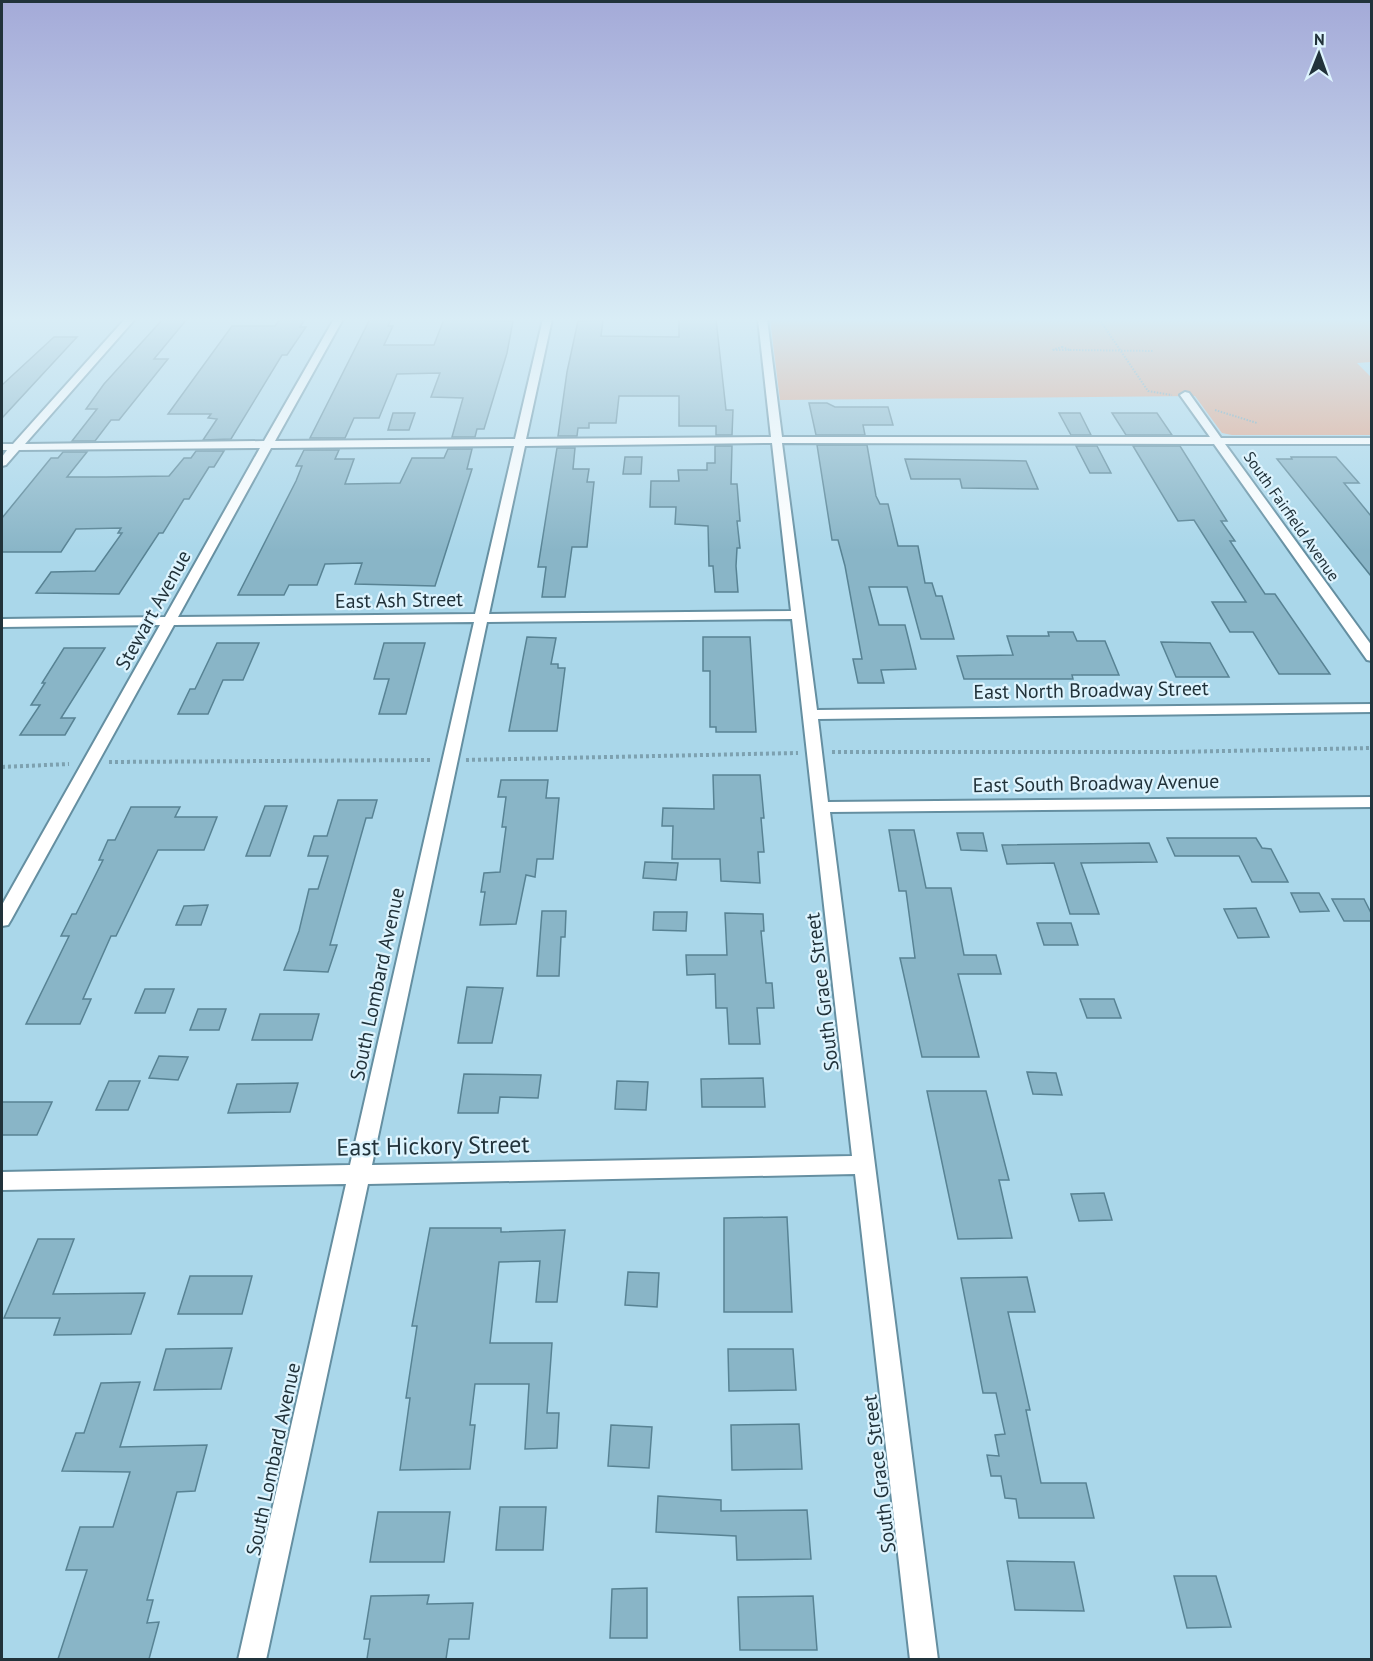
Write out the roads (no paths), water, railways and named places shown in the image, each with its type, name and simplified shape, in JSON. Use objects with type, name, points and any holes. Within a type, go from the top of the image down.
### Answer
[{"type":"street","points":[[2,463],[61,397]]},
{"type":"street","name":"Stewart Avenue","points":[[2,920],[295,397]]},
{"type":"street","name":"South Lombard Avenue","points":[[252,1659],[530,397]]},
{"type":"street","name":"South Grace Street","points":[[772,397],[924,1659]]},
{"type":"street","name":"South Fairfield Avenue","points":[[1186,397],[1371,657]]},
{"type":"street","points":[[2,447],[778,440],[1371,441]]},
{"type":"street","name":"East Ash Street","points":[[2,623],[797,615]]},
{"type":"street","name":"East North Broadway Street","points":[[810,715],[1371,708]]},
{"type":"street","name":"East South Broadway Avenue","points":[[821,807],[1371,802]]},
{"type":"street","name":"East Hickory Street","points":[[2,1181],[865,1165]]}]
